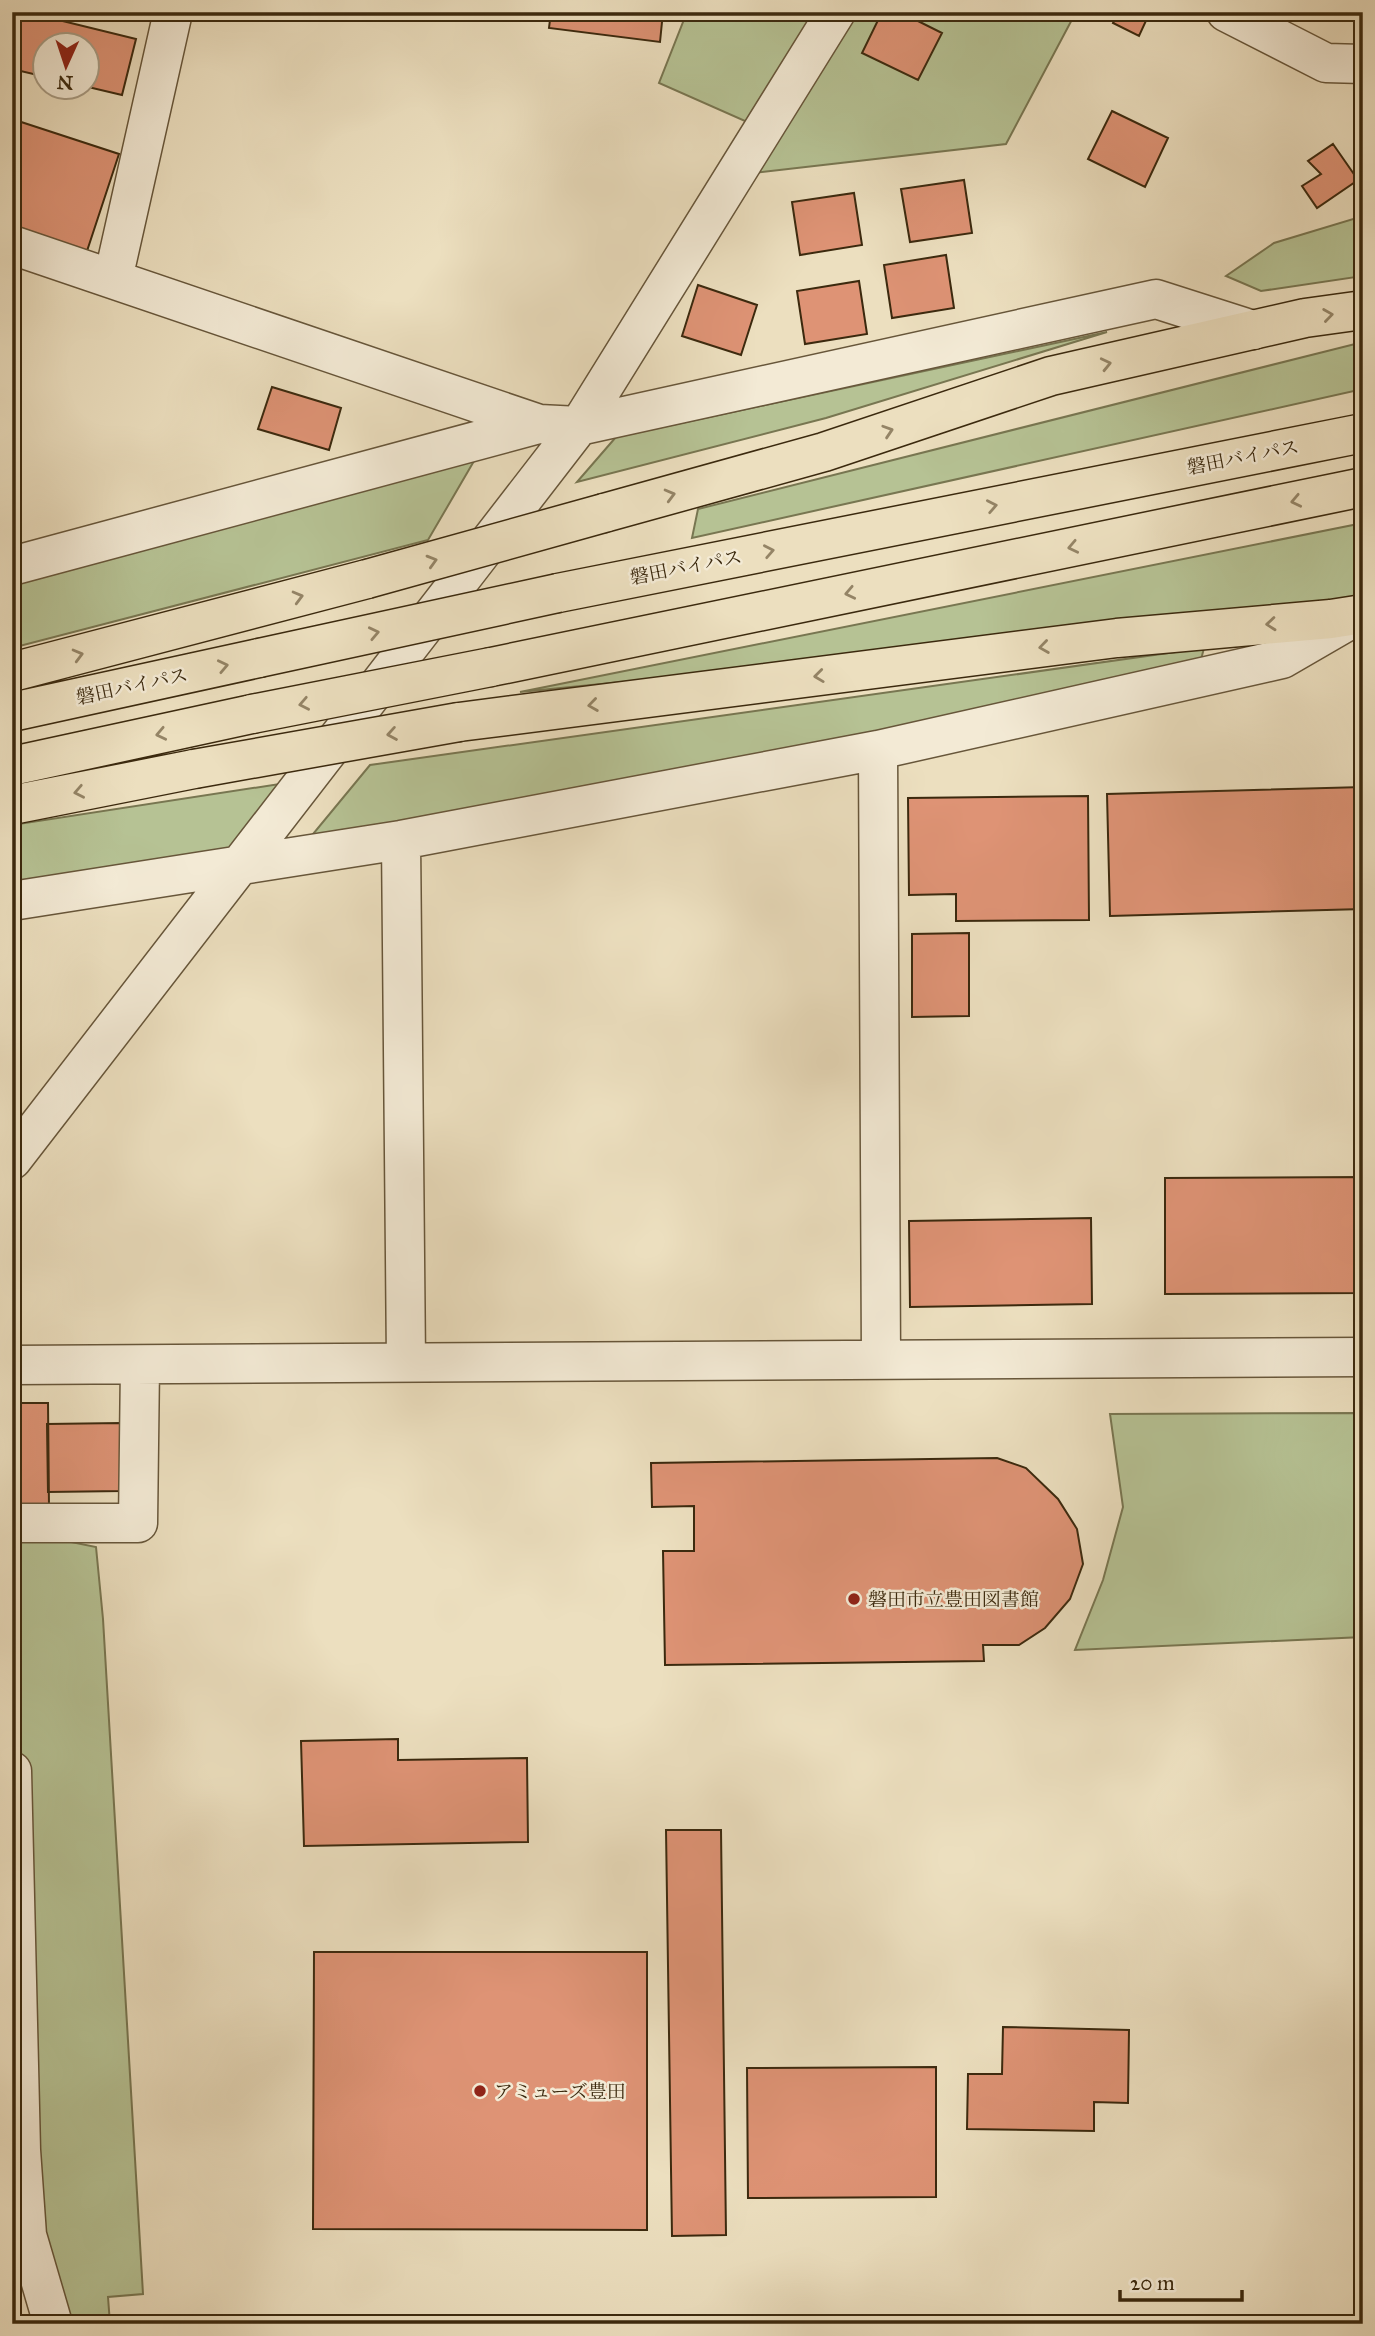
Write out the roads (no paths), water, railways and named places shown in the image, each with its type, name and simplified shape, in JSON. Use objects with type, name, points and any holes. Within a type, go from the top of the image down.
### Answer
[{"type":"highway","points":[[12,672],[367,579],[824,452],[1051,376],[1305,318],[1363,310]]},
{"type":"highway","name":"磐田バイパス","points":[[12,712],[558,593],[1363,433]]},
{"type":"highway","points":[[12,766],[252,714],[1363,487]]},
{"type":"highway","points":[[12,805],[194,769],[459,722],[1116,638],[1360,615]]},
{"type":"street","points":[[113,279],[173,12]]},
{"type":"street","points":[[12,1160],[579,426],[836,12]]},
{"type":"street","points":[[1226,12],[1326,63],[1363,64]]},
{"type":"street","points":[[12,245],[539,424],[579,426],[1156,299],[1253,330]]},
{"type":"street","points":[[12,566],[539,424]]},
{"type":"street","points":[[12,901],[401,840],[878,750],[1282,659],[1360,615]]},
{"type":"street","points":[[878,750],[881,1360]]},
{"type":"street","points":[[401,840],[407,1362]]},
{"type":"street","points":[[12,1365],[1363,1357]]},
{"type":"street","points":[[12,1523],[138,1523],[140,1365]]},
{"type":"street","points":[[12,1771],[21,2150],[27,2235],[53,2324]]},
{"type":"waterway","points":[[12,2320],[14,2324]]},
{"type":"place","name":"磐田市立豊田図書館","points":[[854,1599]]},
{"type":"place","name":"アミューズ豊田","points":[[480,2091]]}]
